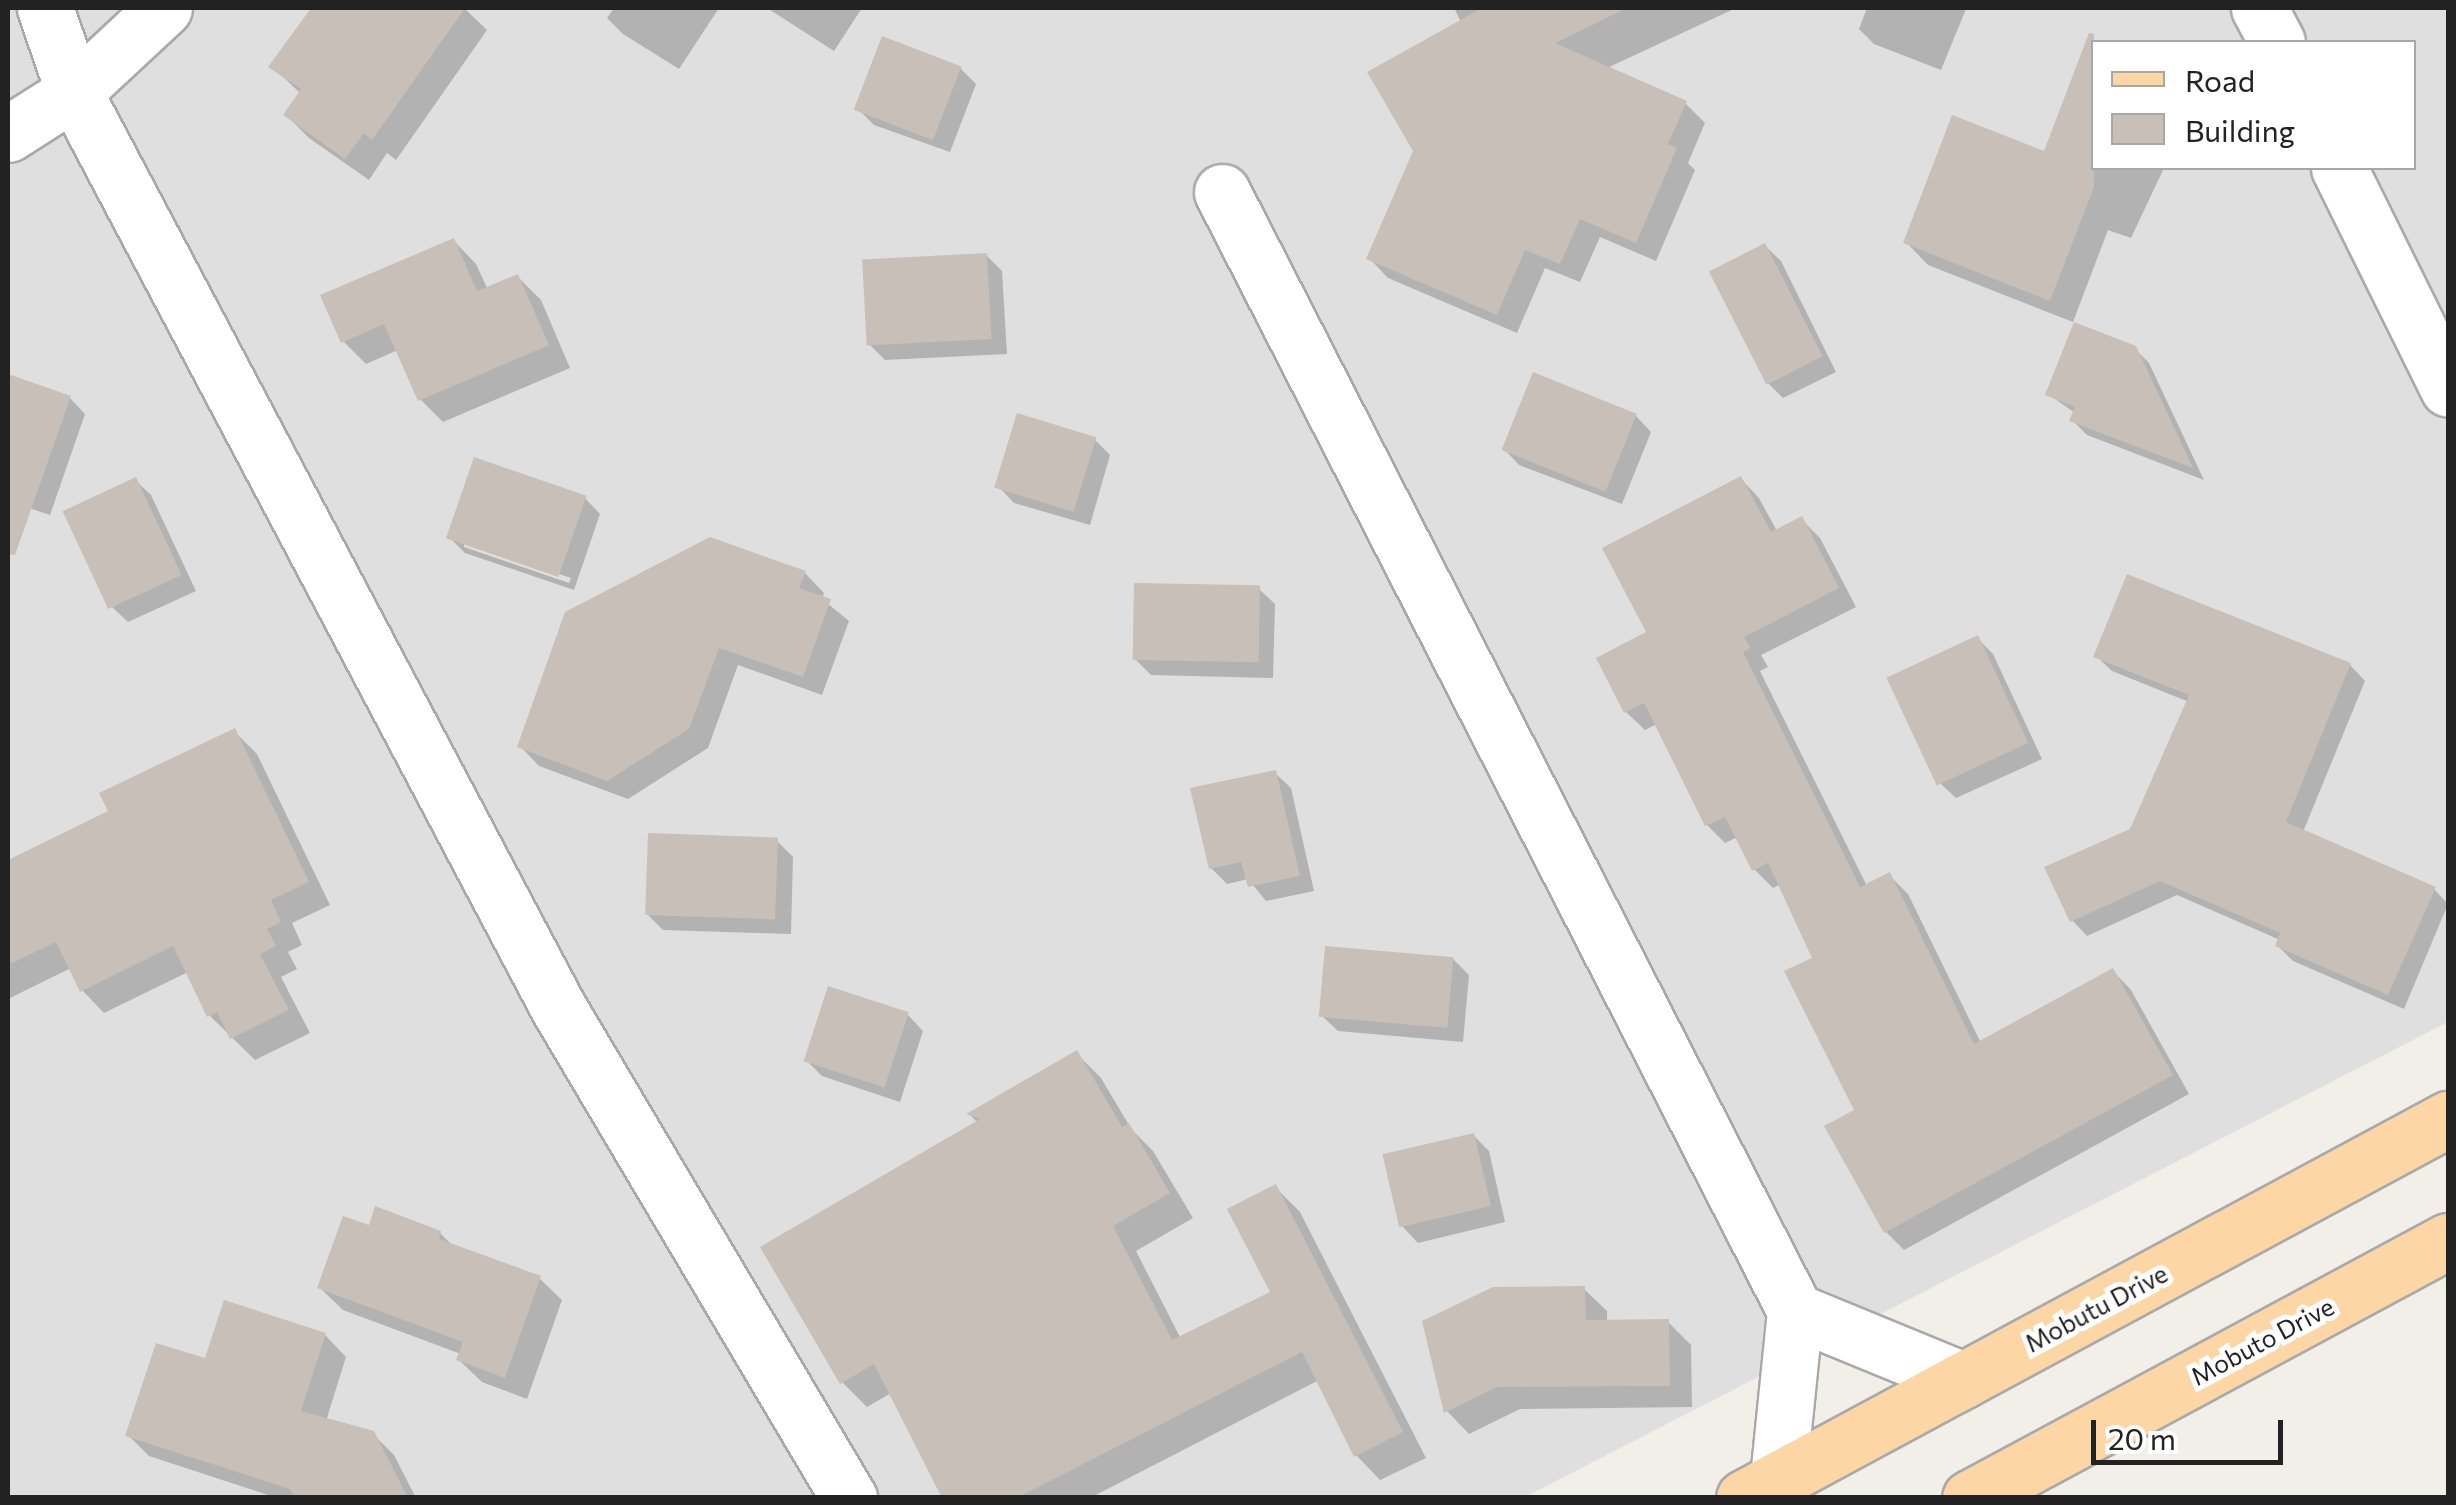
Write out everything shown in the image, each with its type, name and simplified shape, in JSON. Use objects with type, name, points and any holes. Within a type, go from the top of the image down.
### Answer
[{"type":"main road","name":"Mobutu Drive","points":[[1761,1488],[2448,1119]]},
{"type":"main road","name":"Mobuto Drive","points":[[1970,1498],[2448,1241]]},
{"type":"street","points":[[45,8],[74,92],[559,1009],[849,1498]]},
{"type":"street","points":[[8,134],[74,92],[164,8]]},
{"type":"street","points":[[2260,8],[2276,40]]},
{"type":"street","points":[[2340,170],[2448,389]]},
{"type":"street","points":[[1222,192],[1796,1311],[1761,1488]]},
{"type":"street","points":[[1796,1311],[1964,1380]]},
{"type":"shaded area","points":[[8,8],[2448,8],[2448,1022],[1525,1497],[8,1498]]},
{"type":"building","points":[[311,8],[465,8],[372,140],[364,133],[345,159],[283,115],[301,89],[268,67]]},
{"type":"building","points":[[1482,8],[1627,8],[1555,43],[1687,101],[1668,144],[1677,148],[1636,243],[1580,219],[1560,264],[1525,250],[1497,315],[1366,259],[1413,151],[1367,72]]},
{"type":"building","points":[[2089,33],[2094,34],[2094,187],[2050,301],[1903,243],[1952,115],[2044,151]]},
{"type":"building","points":[[882,36],[961,66],[933,140],[854,110]]},
{"type":"building","points":[[454,238],[477,291],[518,274],[549,345],[418,401],[384,324],[341,343],[320,295]]},
{"type":"building","points":[[1765,243],[1823,356],[1767,385],[1709,272]]},
{"type":"building","points":[[987,253],[992,339],[867,345],[862,260]]},
{"type":"building","points":[[2074,322],[2136,346],[2193,468],[2069,421],[2075,407],[2045,395]]},
{"type":"building","points":[[1533,372],[1637,414],[1605,492],[1502,450]]},
{"type":"building","points":[[8,374],[71,396],[15,555],[8,554]]},
{"type":"building","points":[[1017,413],[1096,437],[1074,512],[994,488]]},
{"type":"building","points":[[474,457],[587,496],[559,577],[446,538]]},
{"type":"building","points":[[1741,476],[1771,532],[1802,516],[1839,588],[1744,637],[1751,648],[1743,652],[1860,887],[1890,872],[1974,1044],[2113,968],[2173,1075],[1884,1233],[1824,1126],[1854,1110],[1784,971],[1812,958],[1768,863],[1752,871],[1725,817],[1705,826],[1644,703],[1624,713],[1596,658],[1646,632],[1602,548]]},
{"type":"building","points":[[136,477],[182,575],[108,609],[63,511]]},
{"type":"building","points":[[710,537],[806,571],[799,588],[831,599],[803,677],[719,648],[689,729],[607,781],[517,747],[565,612]]},
{"type":"building","points":[[2127,574],[2351,663],[2286,822],[2436,887],[2388,995],[2275,946],[2280,933],[2160,881],[2070,922],[2044,867],[2130,829],[2189,695],[2093,657]]},
{"type":"building","points":[[1134,583],[1260,585],[1259,662],[1133,660]]},
{"type":"building","points":[[1978,635],[2028,743],[1937,786],[1886,678]]},
{"type":"building","points":[[235,728],[309,882],[271,900],[281,922],[267,929],[276,946],[260,954],[289,1010],[230,1039],[217,1012],[207,1017],[173,946],[80,992],[56,942],[8,965],[8,860],[108,811],[99,793]]},
{"type":"building","points":[[1276,770],[1300,876],[1248,887],[1241,862],[1209,869],[1190,788]]},
{"type":"building","points":[[648,833],[778,838],[775,919],[645,915]]},
{"type":"building","points":[[1325,946],[1454,957],[1447,1028],[1319,1017]]},
{"type":"building","points":[[828,986],[909,1012],[884,1087],[804,1061]]},
{"type":"building","points":[[1077,1050],[1122,1127],[1129,1123],[1170,1193],[1113,1226],[1172,1340],[1270,1292],[1227,1209],[1276,1184],[1403,1432],[1354,1457],[1302,1352],[1017,1498],[942,1498],[874,1364],[840,1384],[760,1247],[980,1119],[966,1114]]},
{"type":"building","points":[[1474,1133],[1491,1206],[1399,1227],[1382,1154]]},
{"type":"building","points":[[375,1206],[441,1231],[439,1239],[541,1276],[505,1378],[456,1360],[463,1342],[317,1288],[343,1216],[369,1225]]},
{"type":"building","points":[[1585,1286],[1586,1320],[1669,1319],[1670,1386],[1497,1387],[1444,1413],[1422,1321],[1493,1287]]},
{"type":"building","points":[[224,1300],[326,1333],[301,1411],[374,1431],[408,1498],[295,1498],[290,1489],[125,1436],[156,1343],[205,1358]]}]
